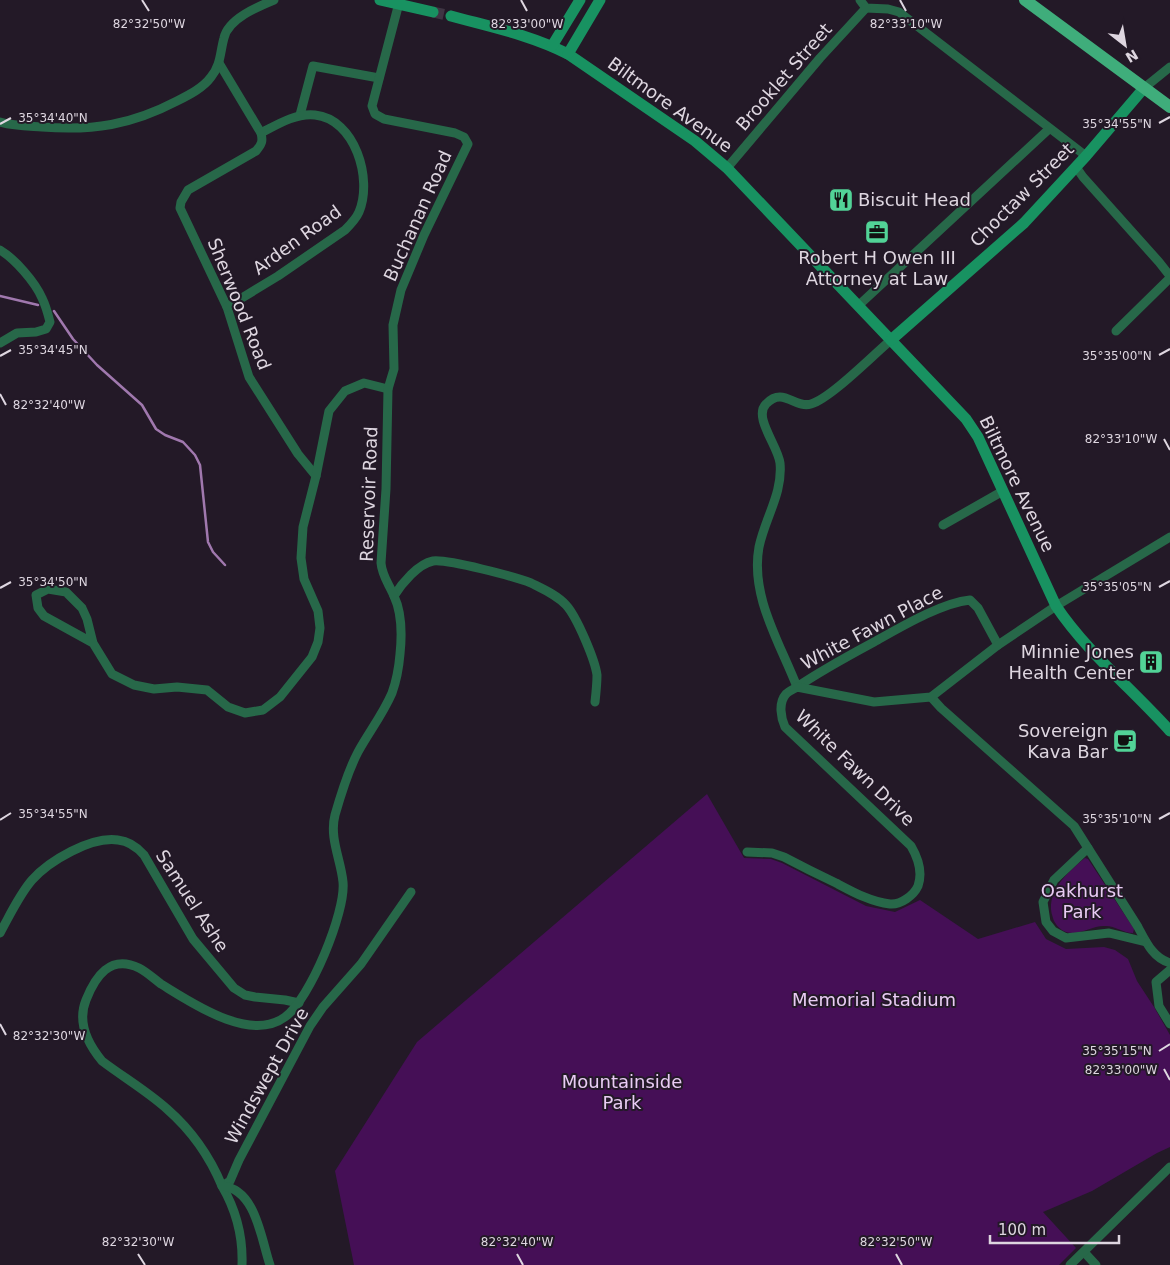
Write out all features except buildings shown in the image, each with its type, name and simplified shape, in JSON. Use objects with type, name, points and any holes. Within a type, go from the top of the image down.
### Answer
[{"type":"main road","points":[[380,0],[432,12]]},
{"type":"main road","points":[[552,46],[580,0]]},
{"type":"main road","points":[[568,54],[600,0]]},
{"type":"main road","points":[[1025,0],[1170,107]]},
{"type":"main road","name":"Biltmore Avenue","points":[[451,16],[509,31],[552,46],[568,54],[695,140],[726,168],[966,419],[978,437],[1056,606],[1065,620],[1170,731]]},
{"type":"main road","name":"Choctaw Street","points":[[891,340],[1022,225],[1086,156],[1144,88]]},
{"type":"street","points":[[0,122],[66,129],[100,127],[119,123],[165,107],[193,92],[212,77],[219,63],[224,35],[228,28],[244,14],[274,0]]},
{"type":"street","points":[[300,115],[313,66],[380,78],[399,4]]},
{"type":"street","points":[[863,4],[888,8],[899,12],[1086,156]]},
{"type":"street","name":"Brooklet Street","points":[[726,168],[820,58],[863,4]]},
{"type":"street","points":[[219,63],[261,132]]},
{"type":"street","name":"Choctaw Street","points":[[1144,88],[1170,67]]},
{"type":"street","name":"Buchanan Road","points":[[380,78],[372,106],[375,114],[384,119],[455,133],[464,137],[468,144],[424,235],[401,290],[393,325],[394,369],[388,389]]},
{"type":"street","name":"Arden Road","points":[[227,307],[278,276],[344,230],[353,222],[359,212],[362,198],[362,169],[357,153],[347,134],[339,124],[328,118],[315,115],[300,115],[261,132]]},
{"type":"street","points":[[859,305],[1049,129]]},
{"type":"street","name":"Sherwood Road","points":[[261,132],[262,145],[256,151],[188,190],[181,202],[182,212],[192,229],[227,307],[249,377],[298,454],[316,476]]},
{"type":"street","points":[[1076,167],[1160,262],[1170,277],[1116,331]]},
{"type":"street","points":[[0,250],[10,256],[24,272],[42,298],[50,322],[46,329],[36,332],[17,333],[0,343]]},
{"type":"street","points":[[797,687],[764,609],[759,590],[757,570],[759,548],[778,487],[780,470],[778,452],[762,417],[762,408],[776,397],[785,396],[802,404],[810,404],[816,401],[837,387],[891,340]]},
{"type":"street","points":[[93,643],[44,616],[38,608],[36,595],[48,590],[66,592],[82,608],[93,643],[112,674],[134,685],[154,689],[176,686],[208,690],[228,707],[245,713],[262,710],[280,696],[312,657],[318,642],[320,628],[318,611],[304,579],[301,558],[303,527],[316,476],[329,411],[345,391],[364,383],[388,389]]},
{"type":"street","name":"Reservoir Road","points":[[222,1186],[217,1173],[205,1154],[182,1124],[153,1098],[102,1061],[94,1052],[84,1029],[82,1014],[85,1001],[96,980],[102,972],[119,964],[128,964],[139,968],[194,1004],[246,1026],[269,1025],[277,1022],[299,1004],[307,991],[328,943],[344,897],[343,880],[333,833],[334,818],[357,754],[392,692],[400,655],[400,616],[381,563],[386,489],[388,389]]},
{"type":"street","points":[[943,525],[1003,491]]},
{"type":"street","points":[[1170,537],[1056,606],[998,645],[931,697],[1074,826],[1146,942],[1160,960],[1170,963]]},
{"type":"street","points":[[394,596],[403,582],[416,571],[433,561],[452,562],[528,582],[552,593],[566,605],[592,657],[597,674],[596,702]]},
{"type":"street","name":"White Fawn Place","points":[[797,687],[816,674],[906,624],[958,602],[970,600],[978,608],[998,645]]},
{"type":"street","name":"White Fawn Drive","points":[[747,852],[772,853],[784,857],[868,899],[892,905],[909,898],[915,893],[919,883],[918,858],[911,846],[785,728],[781,718],[782,701],[786,694],[797,687],[874,702],[931,697]]},
{"type":"street","name":"Samuel Ashe","points":[[0,933],[22,892],[32,880],[58,858],[94,843],[107,840],[124,842],[137,848],[144,855],[193,940],[234,988],[245,995],[285,1000],[299,1004]]},
{"type":"street","points":[[1088,848],[1054,880],[1043,902],[1046,922],[1053,931],[1066,938],[1109,933],[1146,942]]},
{"type":"street","name":"Windswept Drive","points":[[222,1186],[230,1181],[239,1160],[310,1026],[371,951],[411,892]]},
{"type":"street","points":[[1170,970],[1156,982],[1159,1006],[1170,1024]]},
{"type":"street","points":[[1070,1265],[1170,1167]]},
{"type":"street","points":[[222,1186],[229,1198],[242,1242],[242,1265]]},
{"type":"street","points":[[222,1186],[232,1187],[242,1194],[250,1206],[270,1265]]},
{"type":"street","points":[[1084,1252],[1096,1265]]},
{"type":"green space","name":"Mountainside Park","points":[[707,794],[744,858],[771,859],[782,863],[866,906],[895,912],[920,900],[978,939],[1035,922],[1046,939],[1066,949],[1104,947],[1115,950],[1128,959],[1137,981],[1170,1035],[1170,1147],[1092,1191],[1043,1212],[1076,1248],[1059,1265],[354,1265],[335,1171],[417,1042]]},
{"type":"green space","name":"Oakhurst Park","points":[[1085,858],[1088,859],[1134,929],[1133,933],[1104,926],[1071,933],[1062,930],[1055,922],[1051,909],[1054,892],[1071,870]]},
{"type":"waterway","points":[[0,296],[38,305]]},
{"type":"waterway","points":[[54,311],[73,339],[97,365],[142,405],[156,429],[165,435],[183,442],[195,455],[200,465],[208,542],[213,552],[225,565]]},
{"type":"tunnel","points":[[433,12],[451,16]]},
{"type":"place","name":"Biscuit Head","points":[[841,200]]},
{"type":"place","name":"Robert H Owen III Attorney at Law","points":[[877,232]]},
{"type":"place","name":"Minnie Jones Health Center","points":[[1151,662]]},
{"type":"place","name":"Sovereign Kava Bar","points":[[1125,741]]},
{"type":"park label","name":"Memorial Stadium","points":[[874,1000]]}]
